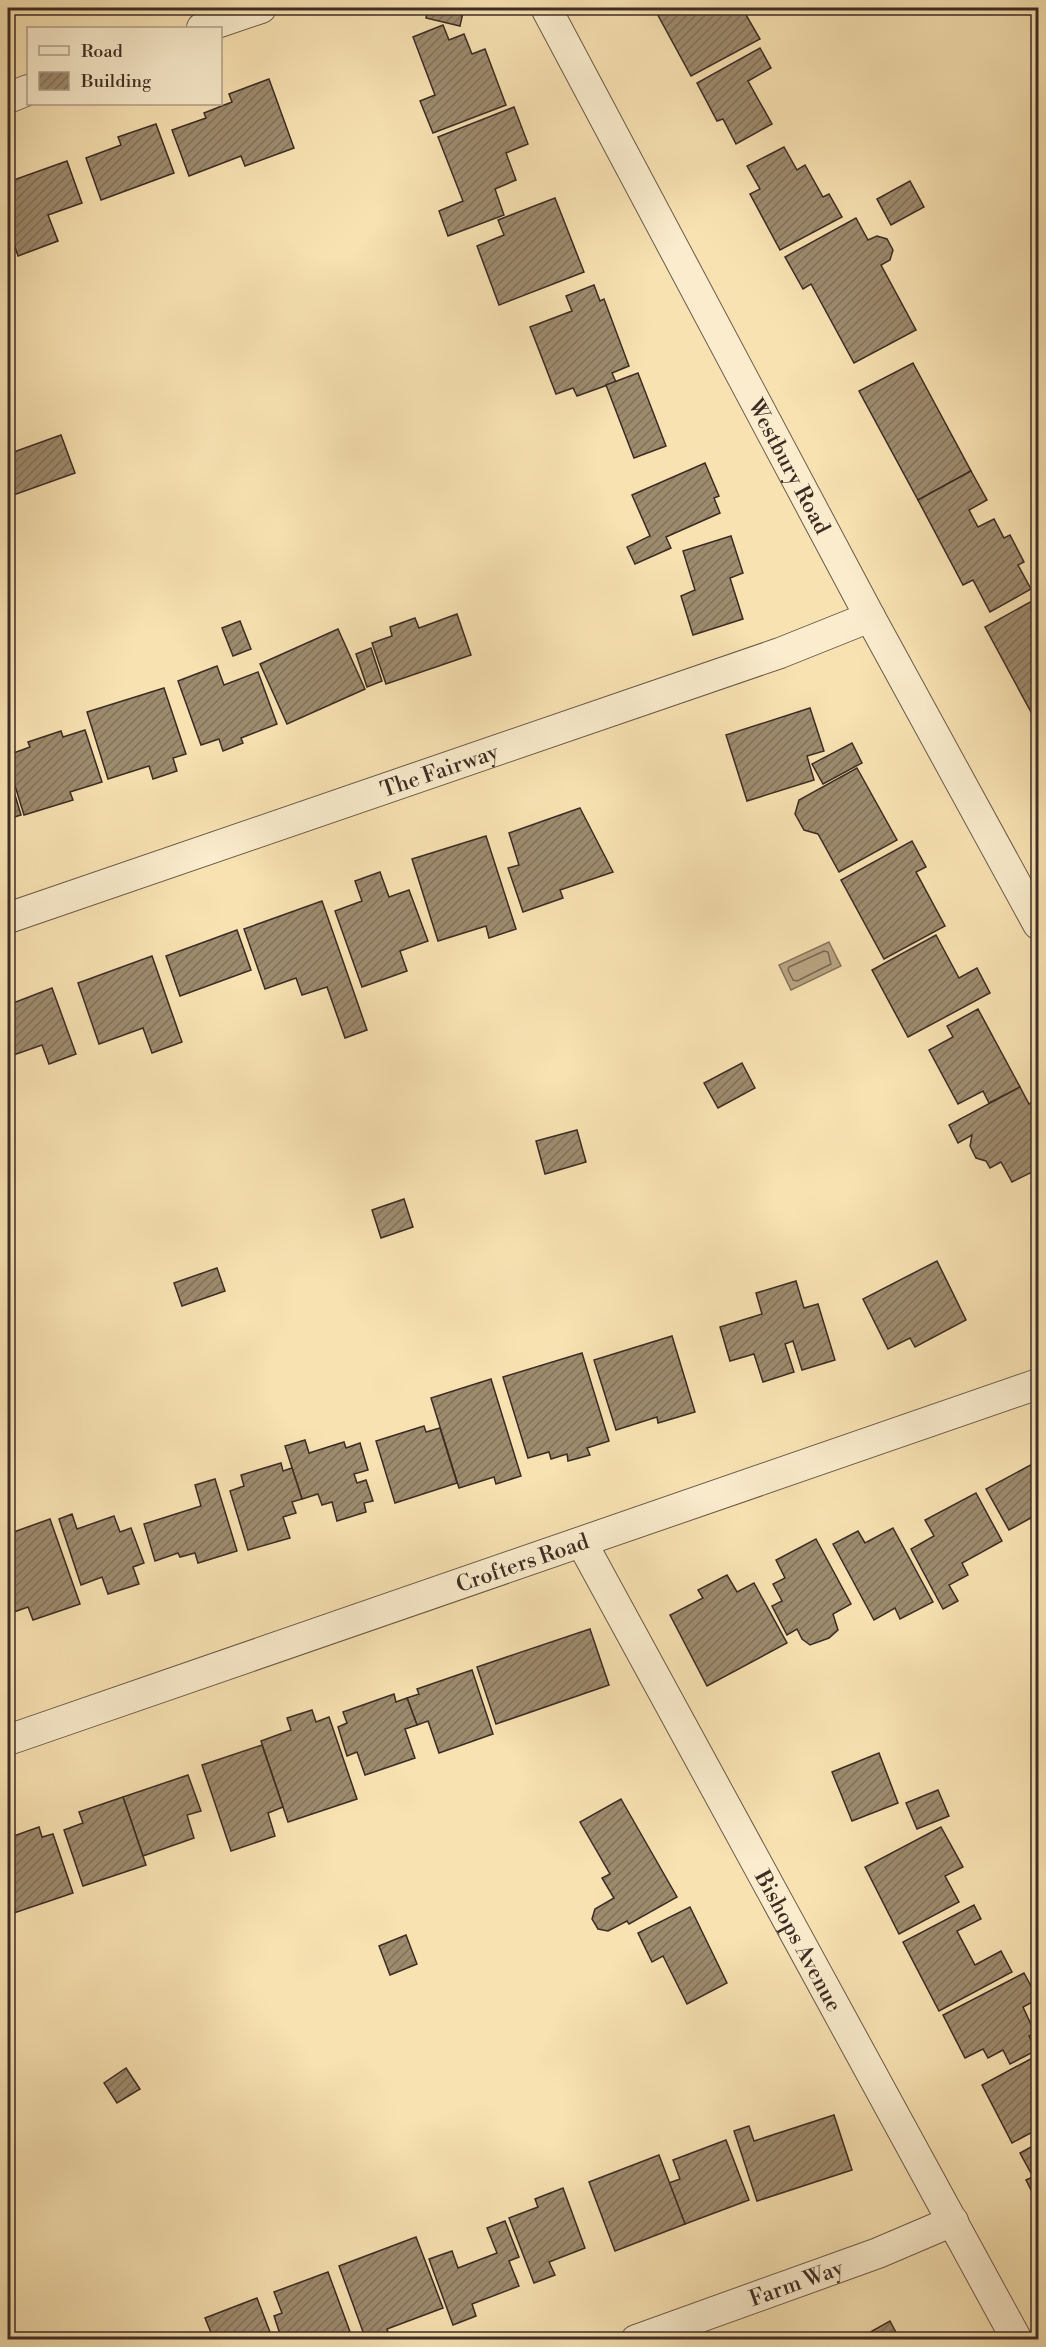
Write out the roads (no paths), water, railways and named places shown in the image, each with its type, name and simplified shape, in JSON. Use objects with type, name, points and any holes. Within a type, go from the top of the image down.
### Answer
[{"type":"street","points":[[205,27],[261,8]]},
{"type":"street","name":"Westbury Road","points":[[546,8],[870,618],[1038,924]]},
{"type":"street","points":[[8,98],[27,90]]},
{"type":"street","name":"The Fairway","points":[[8,918],[780,653],[870,618]]},
{"type":"street","name":"Crofters Road","points":[[8,1740],[1038,1384]]},
{"type":"street","name":"Bishops Avenue","points":[[582,1543],[1017,2340]]},
{"type":"street","name":"Farm Way","points":[[636,2340],[878,2253],[953,2221]]},
{"type":"water","points":[[829,942],[841,966],[791,990],[779,965]]}]
